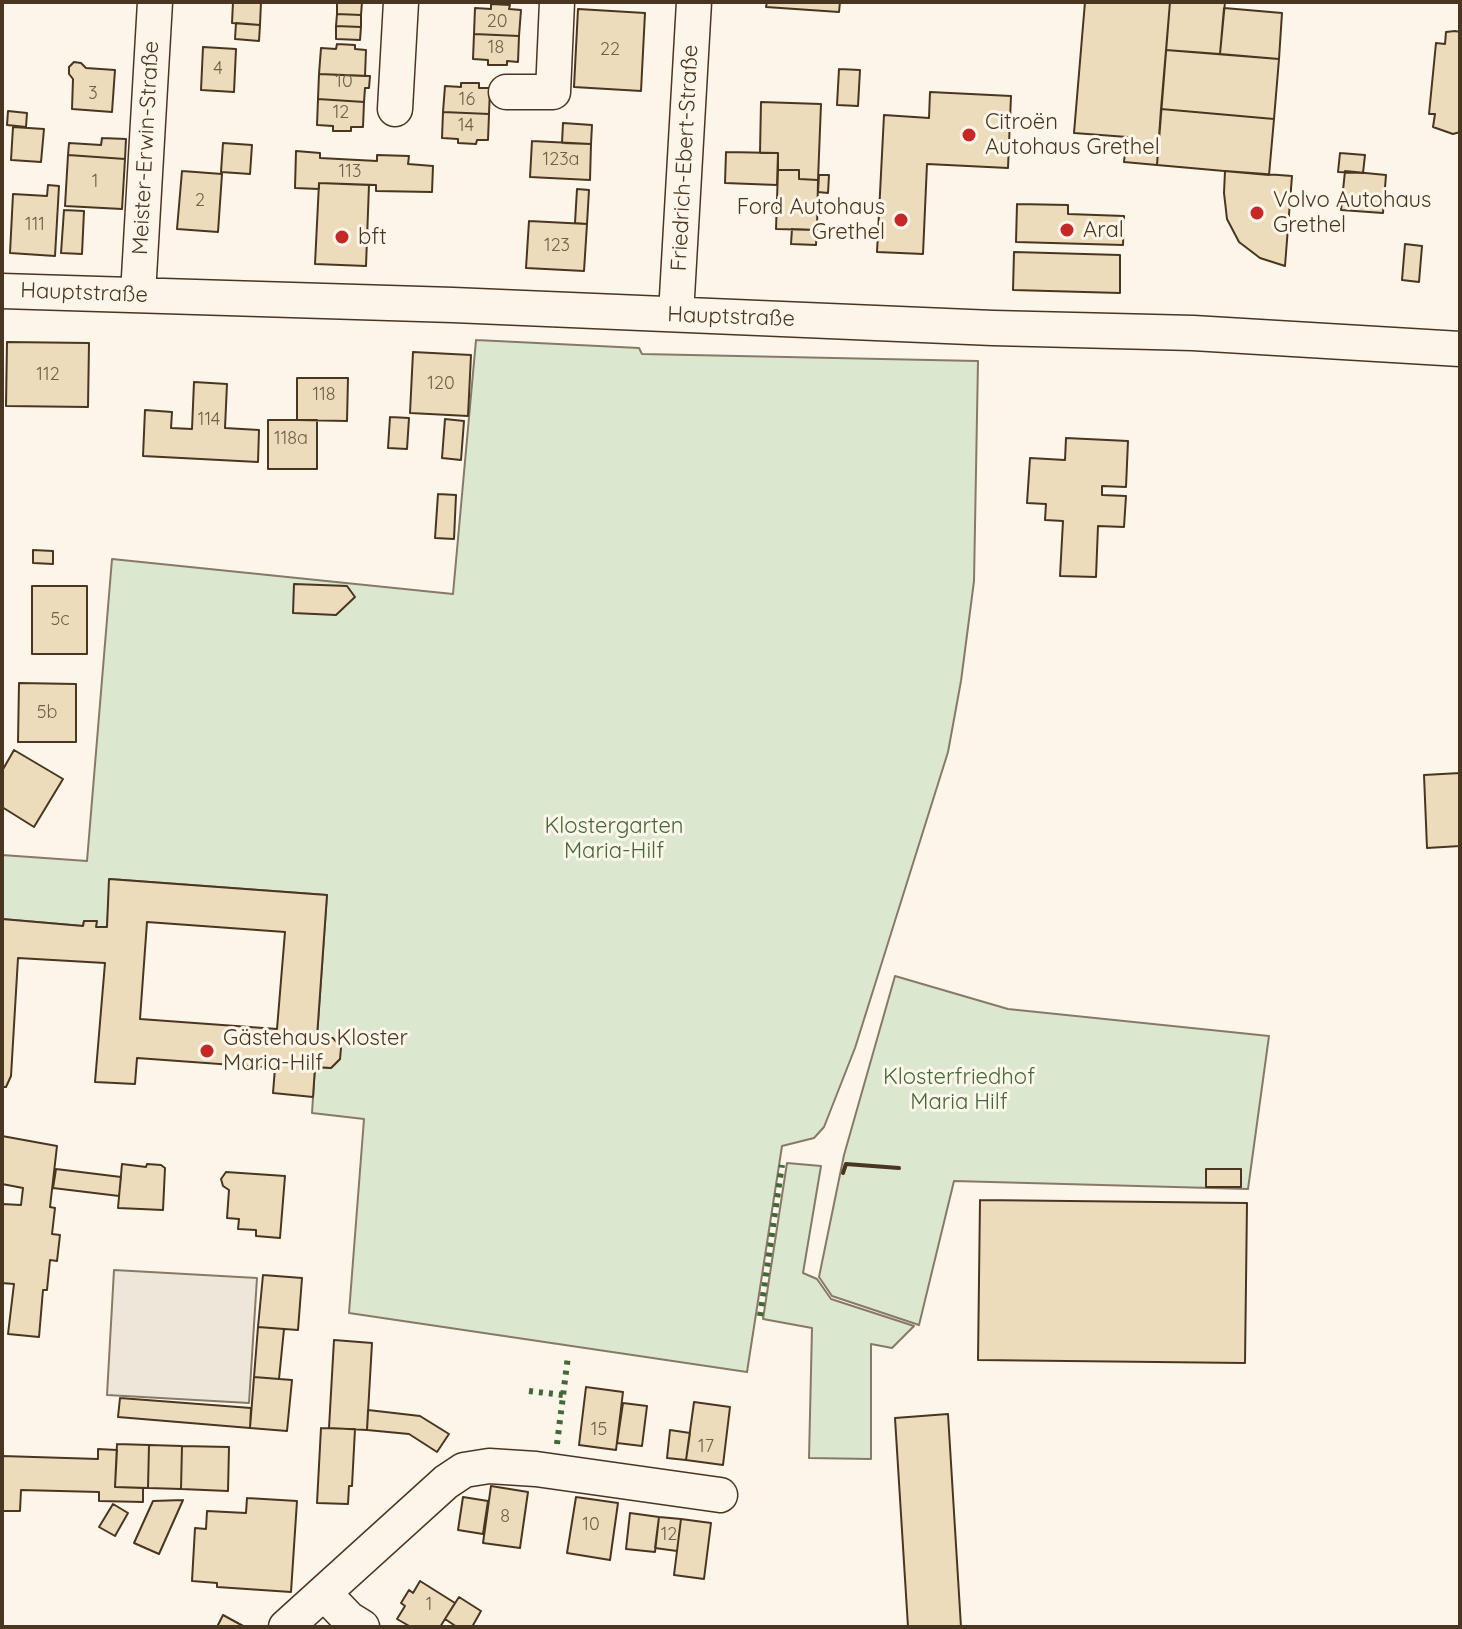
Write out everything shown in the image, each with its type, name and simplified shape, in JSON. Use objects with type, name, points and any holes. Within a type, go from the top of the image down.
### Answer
[{"type":"street","name":"Meister-Erwin-Straße","points":[[138,294],[155,2]]},
{"type":"street","points":[[395,109],[401,2]]},
{"type":"street","points":[[506,92],[553,92],[557,2]]},
{"type":"street","name":"Friedrich-Ebert-Straße","points":[[676,314],[694,2]]},
{"type":"street","name":"Hauptstraße","points":[[2,291],[1193,333],[1460,349]]},
{"type":"street","points":[[286,1627],[446,1482],[464,1470],[489,1466],[536,1469],[720,1495]]},
{"type":"street","points":[[324,1593],[349,1619],[362,1627]]},
{"type":"green space","name":"Klostergarten Maria-Hilf","points":[[476,340],[639,348],[642,354],[978,361],[974,581],[948,752],[855,1048],[824,1127],[814,1138],[782,1146],[747,1372],[349,1313],[364,1119],[312,1113],[315,1067],[331,1068],[340,1059],[340,1048],[317,1037],[327,895],[110,879],[107,927],[96,927],[96,921],[84,921],[83,926],[2,919],[2,855],[87,861],[112,559],[453,594]]},
{"type":"green space","name":"Klosterfriedhof Maria Hilf","points":[[895,976],[1008,1009],[1269,1036],[1248,1189],[954,1181],[919,1325],[832,1296],[819,1277],[844,1155]]},
{"type":"green space","points":[[787,1163],[821,1166],[803,1273],[817,1279],[831,1299],[914,1326],[892,1348],[871,1344],[871,1459],[809,1458],[812,1328],[763,1319]]},
{"type":"shaded area","points":[[114,1270],[257,1278],[249,1403],[107,1395]]},
{"type":"building","points":[[233,2],[261,2],[260,25],[232,23]]},
{"type":"building","points":[[337,2],[362,2],[361,15],[337,14]]},
{"type":"building","points":[[767,2],[840,2],[839,12],[766,7]]},
{"type":"building","points":[[1085,2],[1170,2],[1157,165],[1124,162],[1127,137],[1074,133]]},
{"type":"building","points":[[1170,2],[1225,2],[1220,54],[1166,50]]},
{"type":"building","points":[[491,4],[510,5],[509,9],[521,10],[519,36],[474,34],[475,8],[491,9]]},
{"type":"building","points":[[1224,8],[1282,13],[1279,59],[1220,54]]},
{"type":"building","points":[[578,9],[645,13],[641,91],[574,87]]},
{"type":"building","points":[[337,14],[361,15],[361,27],[336,26]]},
{"type":"building","points":[[236,23],[260,25],[259,41],[235,39]]},
{"type":"building","points":[[336,26],[361,27],[360,40],[336,39]]},
{"type":"building","points":[[1446,32],[1460,32],[1460,132],[1453,134],[1433,127],[1435,114],[1429,114],[1436,43],[1445,44]]},
{"type":"building","points":[[474,34],[519,36],[518,62],[488,65],[488,60],[473,59]]},
{"type":"building","points":[[337,44],[355,45],[355,49],[366,50],[365,76],[319,74],[321,48],[336,49]]},
{"type":"building","points":[[203,47],[236,49],[234,92],[201,90]]},
{"type":"building","points":[[1166,50],[1279,59],[1274,119],[1161,109]]},
{"type":"building","points":[[74,62],[86,68],[115,70],[112,112],[72,109],[73,79],[69,67]]},
{"type":"building","points":[[839,69],[860,70],[858,106],[837,105]]},
{"type":"building","points":[[319,74],[370,76],[364,102],[318,99]]},
{"type":"building","points":[[461,83],[479,83],[479,88],[490,88],[489,114],[443,112],[445,86],[461,87]]},
{"type":"building","points":[[930,92],[1011,96],[1008,168],[927,164],[923,254],[877,252],[884,115],[929,118]]},
{"type":"building","points":[[318,99],[364,102],[363,127],[333,131],[333,126],[317,125]]},
{"type":"building","points":[[761,102],[821,104],[818,180],[799,179],[799,170],[778,170],[778,153],[760,153]]},
{"type":"building","points":[[1161,109],[1274,119],[1269,175],[1157,165]]},
{"type":"building","points":[[8,111],[27,113],[26,127],[7,125]]},
{"type":"building","points":[[443,112],[489,114],[488,140],[477,140],[476,144],[442,138]]},
{"type":"building","points":[[563,123],[592,125],[591,144],[562,143]]},
{"type":"building","points":[[13,127],[44,129],[41,162],[11,160]]},
{"type":"building","points":[[102,138],[126,139],[125,159],[68,155],[69,143],[101,145]]},
{"type":"building","points":[[532,141],[591,144],[590,180],[530,177]]},
{"type":"building","points":[[223,143],[252,145],[250,174],[221,172]]},
{"type":"building","points":[[296,151],[320,153],[320,158],[377,161],[377,155],[409,156],[408,164],[433,166],[432,192],[376,191],[376,185],[319,183],[319,189],[295,188]]},
{"type":"building","points":[[726,152],[778,153],[777,185],[725,183]]},
{"type":"building","points":[[1340,153],[1365,155],[1363,173],[1338,172]]},
{"type":"building","points":[[68,155],[125,159],[122,209],[65,206]]},
{"type":"building","points":[[778,170],[799,170],[799,179],[818,180],[817,230],[776,229]]},
{"type":"building","points":[[182,171],[222,174],[218,232],[177,229]]},
{"type":"building","points":[[1225,171],[1292,176],[1285,266],[1260,258],[1239,242],[1227,219]]},
{"type":"building","points":[[1345,171],[1386,175],[1383,213],[1341,210]]},
{"type":"building","points":[[819,175],[829,175],[828,193],[818,192]]},
{"type":"building","points":[[319,183],[369,185],[366,266],[315,264]]},
{"type":"building","points":[[48,185],[59,186],[55,256],[10,253],[13,194],[47,196]]},
{"type":"building","points":[[577,189],[589,190],[587,224],[575,223]]},
{"type":"building","points":[[1017,204],[1068,205],[1068,214],[1124,216],[1123,245],[1016,242]]},
{"type":"building","points":[[64,210],[84,211],[82,254],[61,253]]},
{"type":"building","points":[[529,221],[587,224],[584,271],[526,268]]},
{"type":"building","points":[[792,229],[817,230],[816,245],[791,244]]},
{"type":"building","points":[[1405,244],[1422,246],[1419,282],[1402,280]]},
{"type":"building","points":[[1014,252],[1120,255],[1120,293],[1013,290]]},
{"type":"building","points":[[7,342],[89,343],[88,407],[6,406]]},
{"type":"building","points":[[413,352],[471,355],[468,416],[410,413]]},
{"type":"building","points":[[297,378],[348,378],[347,421],[297,420]]},
{"type":"building","points":[[194,382],[227,384],[225,428],[259,430],[258,462],[143,456],[145,410],[172,412],[171,428],[192,429]]},
{"type":"building","points":[[390,417],[409,418],[407,449],[388,448]]},
{"type":"building","points":[[445,419],[464,421],[461,460],[442,458]]},
{"type":"building","points":[[268,420],[317,420],[317,469],[268,469]]},
{"type":"building","points":[[1066,438],[1128,441],[1126,487],[1102,486],[1102,495],[1126,496],[1124,527],[1098,526],[1096,577],[1060,576],[1063,521],[1045,520],[1046,504],[1027,503],[1030,458],[1065,460]]},
{"type":"building","points":[[438,494],[456,495],[454,539],[435,538]]},
{"type":"building","points":[[33,550],[53,551],[53,564],[33,563]]},
{"type":"building","points":[[294,584],[347,586],[355,597],[336,615],[293,613]]},
{"type":"building","points":[[32,586],[87,586],[87,654],[32,654]]},
{"type":"building","points":[[19,683],[76,684],[76,742],[18,742]]},
{"type":"building","points":[[14,750],[63,779],[34,827],[2,807],[2,771]]},
{"type":"building","points":[[1460,773],[1460,846],[1427,848],[1424,775]]},
{"type":"building","points":[[109,879],[327,895],[317,1037],[333,1038],[341,1048],[340,1059],[331,1068],[315,1067],[313,1097],[273,1093],[275,1068],[137,1058],[135,1084],[95,1082],[105,963],[18,958],[11,1076],[6,1087],[2,1087],[2,919],[83,926],[84,921],[97,921],[96,927],[107,927]],"holes":[[[147,922],[285,932],[277,1029],[140,1019]]]},
{"type":"building","points":[[2,1136],[57,1146],[50,1207],[55,1208],[52,1234],[60,1235],[57,1261],[50,1260],[47,1290],[43,1290],[39,1337],[8,1334],[14,1284],[2,1283],[2,1204],[21,1205],[23,1188],[2,1184]]},
{"type":"building","points":[[122,1164],[161,1165],[165,1168],[163,1210],[118,1208]]},
{"type":"building","points":[[56,1169],[121,1177],[119,1196],[53,1188]]},
{"type":"building","points":[[1206,1169],[1241,1169],[1241,1187],[1206,1187]]},
{"type":"building","points":[[226,1172],[285,1176],[280,1238],[256,1236],[256,1230],[238,1229],[239,1219],[227,1218],[229,1190],[223,1186],[221,1179]]},
{"type":"building","points":[[980,1200],[1247,1203],[1245,1363],[978,1360]]},
{"type":"building","points":[[263,1275],[302,1278],[298,1330],[258,1327]]},
{"type":"building","points":[[258,1327],[284,1329],[279,1379],[254,1377]]},
{"type":"building","points":[[334,1340],[372,1343],[367,1430],[329,1428]]},
{"type":"building","points":[[254,1377],[292,1380],[287,1431],[250,1428]]},
{"type":"building","points":[[586,1387],[623,1392],[616,1450],[579,1445]]},
{"type":"building","points":[[120,1398],[251,1408],[250,1428],[118,1417]]},
{"type":"building","points":[[694,1402],[730,1407],[723,1465],[686,1460]]},
{"type":"building","points":[[623,1403],[647,1406],[642,1446],[617,1443]]},
{"type":"building","points":[[368,1410],[420,1416],[449,1434],[437,1452],[409,1434],[367,1430]]},
{"type":"building","points":[[948,1414],[961,1627],[908,1627],[895,1418]]},
{"type":"building","points":[[321,1428],[355,1429],[348,1504],[317,1503]]},
{"type":"building","points":[[670,1430],[690,1433],[686,1460],[667,1458]]},
{"type":"building","points":[[117,1444],[149,1445],[148,1488],[115,1487]]},
{"type":"building","points":[[149,1445],[182,1446],[181,1489],[148,1488]]},
{"type":"building","points":[[182,1446],[229,1447],[228,1491],[181,1489]]},
{"type":"building","points":[[98,1449],[117,1450],[115,1487],[143,1488],[143,1502],[99,1501],[99,1492],[21,1490],[20,1511],[2,1511],[2,1456],[98,1459]]},
{"type":"building","points":[[491,1486],[528,1492],[520,1548],[483,1543]]},
{"type":"building","points":[[463,1497],[488,1501],[483,1534],[458,1530]]},
{"type":"building","points":[[576,1497],[618,1503],[610,1560],[567,1553]]},
{"type":"building","points":[[247,1498],[297,1501],[291,1592],[217,1587],[217,1583],[192,1581],[195,1528],[206,1529],[207,1511],[246,1513]]},
{"type":"building","points":[[183,1500],[159,1554],[134,1543],[153,1501]]},
{"type":"building","points":[[113,1504],[128,1513],[115,1536],[99,1527]]},
{"type":"building","points":[[630,1513],[659,1517],[655,1552],[626,1549]]},
{"type":"building","points":[[659,1517],[681,1519],[677,1551],[655,1548]]},
{"type":"building","points":[[681,1519],[711,1523],[704,1579],[674,1575]]},
{"type":"building","points":[[420,1581],[455,1603],[440,1627],[411,1627],[397,1619],[405,1606],[401,1603],[409,1590],[413,1593]]},
{"type":"building","points":[[459,1597],[481,1611],[472,1627],[457,1627],[445,1619]]},
{"type":"building","points":[[223,1615],[245,1627],[217,1627]]},
{"type":"hedge","points":[[760,1316],[782,1165]]},
{"type":"hedge","points":[[557,1444],[568,1356]]},
{"type":"hedge","points":[[529,1391],[563,1395]]},
{"type":"wall","points":[[843,1173],[846,1164],[899,1168]]},
{"type":"place","name":"Citroën Autohaus Grethel","points":[[969,135]]},
{"type":"place","name":"Volvo Autohaus Grethel","points":[[1257,213]]},
{"type":"place","name":"Ford Autohaus Grethel","points":[[901,220]]},
{"type":"place","name":"Aral","points":[[1067,230]]},
{"type":"place","name":"bft","points":[[342,237]]},
{"type":"place","name":"Gästehaus Kloster Maria-Hilf","points":[[207,1051]]}]
